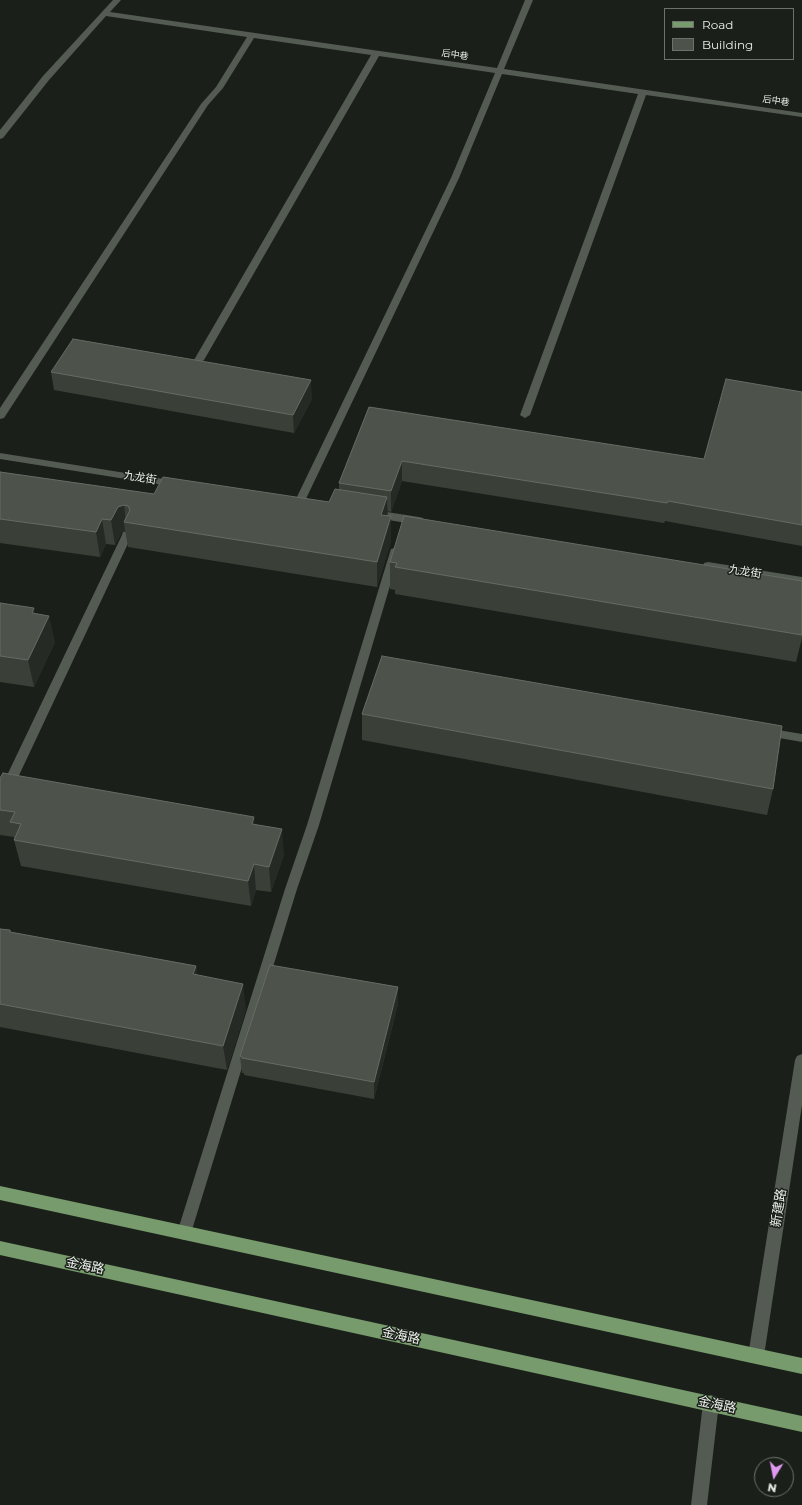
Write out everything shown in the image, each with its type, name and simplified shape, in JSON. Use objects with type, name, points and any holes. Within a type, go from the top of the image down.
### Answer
[{"type":"main road","points":[[0,1193],[802,1366]]},
{"type":"main road","name":"金海路","points":[[0,1248],[802,1424]]},
{"type":"street","points":[[0,136],[46,78],[117,0]]},
{"type":"street","points":[[314,505],[295,502],[455,178],[529,0]]},
{"type":"street","name":"后中巷","points":[[105,14],[802,115]]},
{"type":"street","points":[[0,416],[205,104],[219,88],[251,36]]},
{"type":"street","points":[[199,360],[376,54]]},
{"type":"street","points":[[525,415],[643,92]]},
{"type":"street","name":"九龙街","points":[[0,456],[189,486]]},
{"type":"street","points":[[367,513],[428,523]]},
{"type":"street","points":[[184,1233],[291,889],[314,825],[404,519]]},
{"type":"street","points":[[0,803],[127,535]]},
{"type":"street","name":"九龙街","points":[[701,565],[802,581]]},
{"type":"street","points":[[755,730],[802,738]]},
{"type":"street","name":"新建路","points":[[756,1356],[802,1060]]},
{"type":"street","points":[[699,1505],[711,1404]]},
{"type":"building","points":[[73,339],[311,380],[293,415],[51,372]]},
{"type":"building","points":[[726,379],[802,392],[802,525],[668,501],[667,503],[402,461],[391,491],[339,483],[369,407],[704,459]]},
{"type":"building","points":[[0,472],[154,494],[163,477],[329,502],[335,489],[387,497],[381,515],[391,516],[377,562],[124,522],[130,510],[128,506],[124,505],[118,507],[111,520],[102,519],[96,532],[0,519]]},
{"type":"building","points":[[404,516],[802,581],[802,635],[395,567],[397,563],[390,562]]},
{"type":"building","points":[[0,603],[34,608],[32,613],[49,616],[28,660],[0,656]]},
{"type":"building","points":[[382,656],[782,726],[773,789],[362,714]]},
{"type":"building","points":[[3,773],[254,817],[252,824],[282,829],[269,867],[254,864],[248,881],[14,840],[21,824],[10,822],[15,812],[0,810],[0,778]]},
{"type":"building","points":[[0,929],[196,966],[193,974],[243,984],[223,1046],[0,1004]]},
{"type":"building","points":[[270,965],[398,987],[374,1082],[242,1058],[240,1056]]}]
